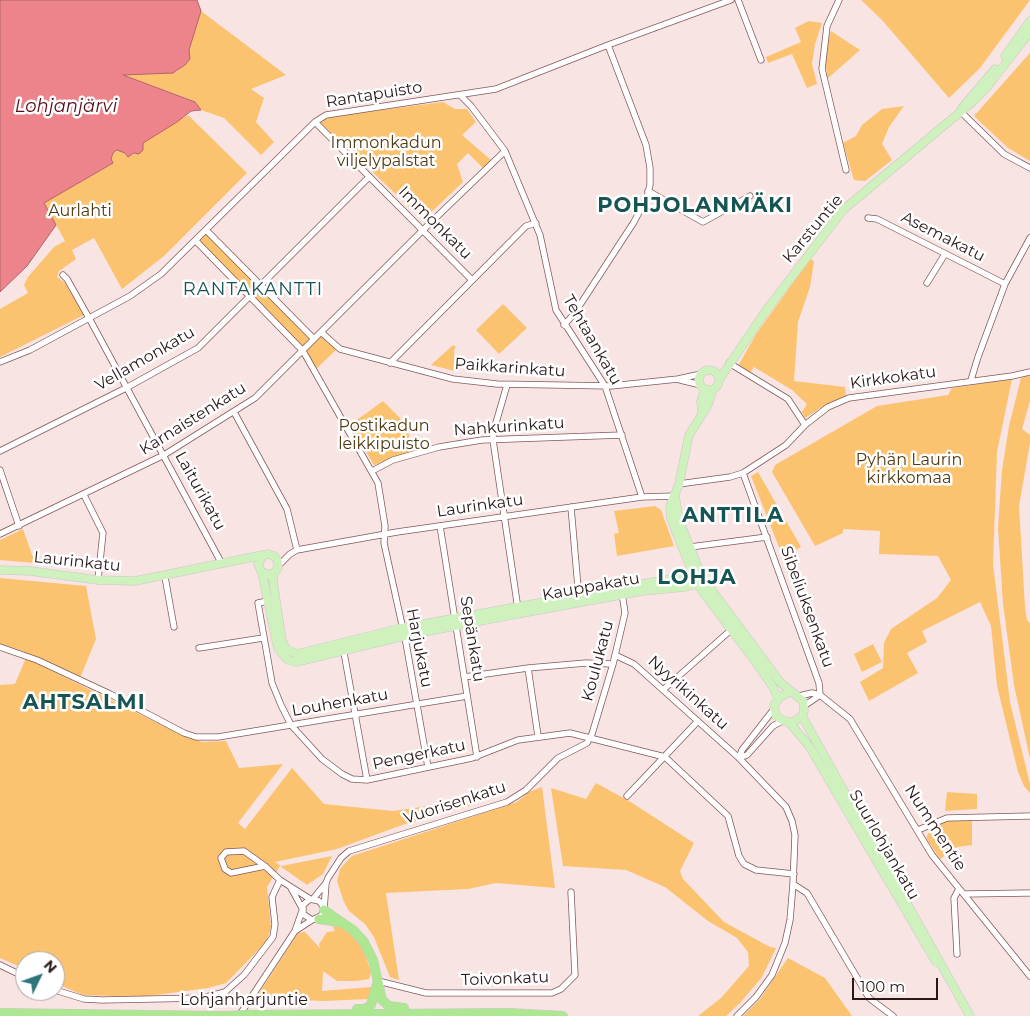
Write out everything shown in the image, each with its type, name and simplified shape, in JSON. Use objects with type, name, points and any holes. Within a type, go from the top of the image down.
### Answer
[{"type":"highway","points":[[323,908],[353,930],[364,942],[373,960],[382,1000],[389,1006],[396,1008],[423,1008],[433,1013]]},
{"type":"highway","points":[[315,920],[340,922]]},
{"type":"highway","points":[[338,1014],[349,1010],[365,1009],[371,1005],[378,981]]},
{"type":"highway","name":"Lohjanharjuntie","points":[[0,1013],[224,1016],[433,1013],[563,1016]]},
{"type":"highway","name":"Lohjanharjuntie","points":[[487,1014],[498,1016]]},
{"type":"main road","name":"Karstuntie","points":[[960,111],[967,99],[996,68],[1030,21]]},
{"type":"main road","name":"Karstuntie","points":[[706,387],[719,380],[729,363],[816,242],[843,210],[987,87],[1030,32]]},
{"type":"main road","points":[[729,363],[701,374],[706,387],[701,401],[702,413],[687,441],[679,484],[670,506],[671,519],[692,575],[699,581],[780,682],[790,692],[799,696],[804,706],[802,716],[786,722],[776,716],[774,709],[778,698],[790,692]]},
{"type":"main road","points":[[711,370],[716,372],[719,380]]},
{"type":"main road","points":[[675,496],[680,520],[699,581],[770,682],[778,698]]},
{"type":"main road","points":[[262,556],[274,556],[279,565],[274,573],[268,575],[260,570],[262,556]]},
{"type":"main road","name":"Laurinkatu","points":[[0,570],[30,571],[98,580],[135,581],[165,577],[262,556]]},
{"type":"main road","name":"Laurinkatu","points":[[238,561],[260,570]]},
{"type":"main road","name":"Kauppakatu","points":[[260,570],[276,644],[281,654],[288,660],[307,661],[402,628],[456,622]]},
{"type":"main road","name":"Kauppakatu","points":[[274,573],[272,581],[282,641],[286,649],[297,654],[344,648],[404,636],[456,622],[518,610],[699,581]]},
{"type":"main road","name":"Kauppakatu","points":[[622,593],[692,575]]},
{"type":"main road","name":"Suurlohjankatu","points":[[802,716],[970,1016]]},
{"type":"main road","name":"Suurlohjankatu","points":[[786,722],[809,746],[933,958],[952,984]]},
{"type":"street","name":"Rantapuisto","points":[[0,362],[30,350],[130,296],[161,274],[315,122],[326,115],[461,96],[496,89],[731,0]]},
{"type":"street","points":[[738,0],[762,60]]},
{"type":"street","points":[[839,0],[827,26],[822,70],[846,170]]},
{"type":"street","points":[[564,324],[574,314],[634,222],[648,191],[650,168],[646,145],[608,45]]},
{"type":"street","name":"Tehtaankatu","points":[[461,96],[472,106],[505,151],[536,223],[553,303],[564,324],[605,386],[642,497]]},
{"type":"street","points":[[960,111],[1004,154],[1030,168]]},
{"type":"street","name":"Immonkatu","points":[[315,122],[471,279]]},
{"type":"street","name":"Karnaistenkatu","points":[[0,534],[164,455],[255,398],[505,151]]},
{"type":"street","name":"Vellamonkatu","points":[[0,451],[126,388],[198,348],[369,177]]},
{"type":"street","points":[[648,191],[703,222],[750,196]]},
{"type":"street","name":"Asemakatu","points":[[868,218],[877,219],[1005,284]]},
{"type":"street","points":[[390,362],[526,226],[536,223]]},
{"type":"street","points":[[206,231],[314,339]]},
{"type":"street","points":[[971,380],[1005,284],[1030,238]]},
{"type":"street","name":"Harjukatu","points":[[196,241],[303,351],[378,483],[386,534],[384,544],[404,636],[428,768]]},
{"type":"street","points":[[927,283],[945,254]]},
{"type":"street","name":"Laiturikatu","points":[[62,275],[67,279],[89,318],[222,564]]},
{"type":"street","name":"Paikkarinkatu","points":[[321,332],[340,349],[453,379],[507,385],[605,386],[678,379],[701,374]]},
{"type":"street","points":[[729,363],[788,399],[805,425]]},
{"type":"street","name":"Kirkkokatu","points":[[743,473],[786,445],[805,425],[828,407],[849,398],[1030,372]]},
{"type":"street","name":"Paikkarinkatu","points":[[678,379],[706,387]]},
{"type":"street","points":[[507,385],[493,433],[493,440],[518,610]]},
{"type":"street","points":[[234,412],[287,509],[297,550]]},
{"type":"street","name":"Nahkurinkatu","points":[[372,471],[393,460],[439,447],[493,440],[622,435]]},
{"type":"street","points":[[0,470],[19,526]]},
{"type":"street","points":[[679,484],[730,477],[743,473]]},
{"type":"street","name":"Sibeliuksenkatu","points":[[743,473],[819,683],[820,695]]},
{"type":"street","points":[[84,495],[102,532],[98,580]]},
{"type":"street","name":"Laurinkatu","points":[[279,565],[297,550],[386,534],[642,497],[675,496]]},
{"type":"street","points":[[571,507],[579,600]]},
{"type":"street","name":"Sepänkatu","points":[[440,526],[477,757]]},
{"type":"street","points":[[690,548],[767,537]]},
{"type":"street","name":"Laurinkatu","points":[[274,556],[290,554]]},
{"type":"street","points":[[165,577],[174,627]]},
{"type":"street","name":"Koulukatu","points":[[590,739],[613,664],[625,613],[622,593]]},
{"type":"street","points":[[268,601],[258,603],[263,638],[272,683],[291,725],[333,768],[352,779],[367,780],[344,648]]},
{"type":"street","points":[[666,687],[732,629]]},
{"type":"street","points":[[199,648],[263,638]]},
{"type":"street","name":"Louhenkatu","points":[[0,647],[26,655],[110,694],[184,733],[196,737],[218,737],[467,696]]},
{"type":"street","name":"Nyyrikinkatu","points":[[615,655],[628,659],[666,687],[786,807],[795,835],[790,920],[779,961],[765,986],[737,1016]]},
{"type":"street","points":[[464,677],[528,668],[586,663],[613,664]]},
{"type":"street","points":[[528,668],[538,736]]},
{"type":"street","points":[[799,696],[812,693],[820,695]]},
{"type":"street","points":[[804,706],[820,695]]},
{"type":"street","name":"Nummentie","points":[[820,695],[850,719],[932,855],[1030,976]]},
{"type":"street","points":[[739,758],[742,750],[774,709]]},
{"type":"street","points":[[627,796],[698,721]]},
{"type":"street","points":[[739,758],[747,755],[774,726],[786,722]]},
{"type":"street","name":"Pengerkatu","points":[[367,780],[477,757],[518,740],[538,736],[570,734],[665,757]]},
{"type":"street","name":"Vuorisenkatu","points":[[312,899],[326,883],[335,865],[349,851],[507,802],[526,790],[558,758],[581,748],[590,739]]},
{"type":"street","points":[[665,757],[728,816],[739,856],[744,864],[756,870],[794,874]]},
{"type":"street","points":[[918,830],[946,818],[1030,816]]},
{"type":"street","points":[[264,866],[231,873],[225,869],[222,858],[226,852],[244,851],[264,866],[291,888],[319,901],[323,908],[315,920],[295,931]]},
{"type":"street","points":[[65,993],[84,999],[102,1000],[202,998],[225,992],[244,975],[273,937],[275,924],[272,897],[280,880]]},
{"type":"street","name":"Vuorisenkatu","points":[[323,908],[326,883]]},
{"type":"street","points":[[793,884],[807,893],[868,998],[893,1016]]},
{"type":"street","points":[[291,888],[304,916],[315,920]]},
{"type":"street","points":[[957,954],[954,898],[959,889]]},
{"type":"street","name":"Toivonkatu","points":[[378,981],[426,993],[552,993],[561,989],[576,975],[571,892]]},
{"type":"street","points":[[964,894],[1030,893]]},
{"type":"street","points":[[242,1016],[295,931],[304,902],[312,899]]},
{"type":"street","points":[[0,965],[15,972]]},
{"type":"street","points":[[1023,966],[1030,966]]},
{"type":"green space","points":[[861,0],[1030,0],[980,68],[949,98],[882,20]]},
{"type":"green space","points":[[201,11],[286,75],[251,89],[264,98],[256,122],[274,142],[261,155],[224,118],[201,110],[195,102],[123,75],[176,72],[185,65],[190,59],[189,50]]},
{"type":"green space","points":[[809,21],[822,23],[815,44],[812,64],[817,84],[807,88],[792,54],[768,63],[766,57],[801,42],[795,28]]},
{"type":"green space","points":[[831,31],[860,50],[827,79],[825,50]]},
{"type":"green space","points":[[1030,53],[1030,161],[1008,148],[974,116]]},
{"type":"green space","name":"Immonkadun viljelypalstat","points":[[443,102],[455,109],[467,109],[476,122],[462,135],[491,160],[483,168],[468,153],[457,164],[463,182],[423,220],[321,123],[325,119],[335,116]]},
{"type":"green space","points":[[904,106],[889,127],[882,144],[892,160],[865,181],[854,180],[843,143],[856,136],[862,125],[882,109]]},
{"type":"green space","name":"Aurlahti","points":[[188,115],[247,173],[164,256],[122,289],[94,238],[72,250],[76,259],[59,271],[57,277],[65,283],[84,315],[0,357],[0,309],[28,293],[24,285],[28,277],[54,247],[65,241],[44,203],[113,163],[111,159],[113,153],[121,150],[128,157],[143,150],[143,143]]},
{"type":"green space","points":[[206,233],[311,339],[303,347],[198,241]]},
{"type":"green space","points":[[810,259],[814,261],[810,287],[798,322],[794,381],[845,387],[846,396],[825,405],[805,418],[802,412],[807,404],[792,390],[754,367],[750,373],[738,366],[756,334]]},
{"type":"green space","points":[[503,304],[527,328],[499,354],[476,330]]},
{"type":"green space","points":[[321,335],[337,349],[315,370],[305,351]]},
{"type":"green space","points":[[453,345],[456,347],[454,350],[455,371],[431,365]]},
{"type":"green space","points":[[1030,376],[1030,401],[1022,429],[1030,435],[1030,443],[1019,506],[1025,607],[1027,620],[1030,623],[1030,759],[1014,685],[1003,604],[998,528],[1002,470],[1009,426],[1021,378]]},
{"type":"green space","name":"Pyhän Laurin kirkkomaa","points":[[1012,379],[997,452],[993,564],[1010,702],[1030,784],[1030,793],[1024,786],[1018,772],[997,686],[991,626],[980,602],[922,631],[927,642],[907,653],[918,673],[869,701],[860,682],[883,668],[884,643],[891,629],[937,598],[951,580],[938,556],[879,554],[880,531],[843,529],[843,533],[815,546],[772,472],[775,465],[877,406],[948,395],[952,388]]},
{"type":"green space","name":"Postikadun leikkipuisto","points":[[383,401],[405,423],[414,450],[374,465],[350,425]]},
{"type":"green space","points":[[758,472],[801,547],[783,557],[751,476]]},
{"type":"green space","points":[[655,506],[661,510],[674,546],[617,556],[614,534],[619,533],[614,511]]},
{"type":"green space","points":[[23,529],[35,563],[0,560],[0,540]]},
{"type":"green space","points":[[0,578],[86,586],[96,639],[80,678],[20,650],[0,644]]},
{"type":"green space","points":[[873,644],[882,662],[862,672],[854,654]]},
{"type":"green space","points":[[26,658],[188,738],[203,742],[226,741],[239,768],[283,764],[238,823],[245,829],[292,768],[324,804],[393,811],[477,799],[476,804],[402,825],[337,849],[275,862],[281,866],[332,856],[323,874],[307,885],[280,866],[267,887],[271,927],[267,941],[226,983],[208,988],[141,997],[83,995],[65,987],[65,951],[15,951],[15,965],[0,958],[0,685],[15,684]]},
{"type":"green space","points":[[596,783],[629,801],[694,843],[680,871],[683,879],[724,922],[770,947],[776,948],[762,977],[726,1016],[698,1016],[721,998],[749,966],[748,952],[737,938],[708,921],[665,887],[626,870],[563,866],[551,788],[586,799]]},
{"type":"green space","points":[[542,787],[555,888],[496,883],[468,889],[386,893],[399,980],[390,977],[374,937],[365,924],[349,911],[344,902],[337,881],[340,869],[352,856],[517,802],[529,792]]},
{"type":"green space","points":[[947,792],[977,794],[977,809],[945,811]]},
{"type":"green space","points":[[972,820],[972,845],[957,847],[940,859],[926,838],[931,829],[947,821]]},
{"type":"green space","points":[[332,924],[341,925],[356,938],[364,949],[371,973],[369,979],[337,981],[323,971],[322,991],[371,987],[374,989],[369,999],[323,1001],[260,998],[259,993],[298,933],[305,932],[320,948],[319,944],[327,932],[335,931]]},
{"type":"green space","points":[[788,958],[825,978],[852,1016],[743,1016],[760,999]]},
{"type":"water","name":"Lohjanjärvi","points":[[0,0],[197,0],[201,11],[189,50],[190,59],[185,65],[173,73],[123,75],[195,102],[201,110],[191,111],[143,143],[143,150],[139,154],[134,153],[128,157],[125,153],[117,150],[113,153],[111,159],[113,163],[44,203],[56,225],[27,266],[0,292]]},
{"type":"district","name":"POHJOLANMÄKI","points":[[695,206]]},
{"type":"district","name":"RANTAKANTTI","points":[[253,290]]},
{"type":"district","name":"ANTTILA","points":[[733,516]]},
{"type":"district","name":"LOHJA","points":[[697,578]]},
{"type":"district","name":"AHTSALMI","points":[[84,703]]}]
